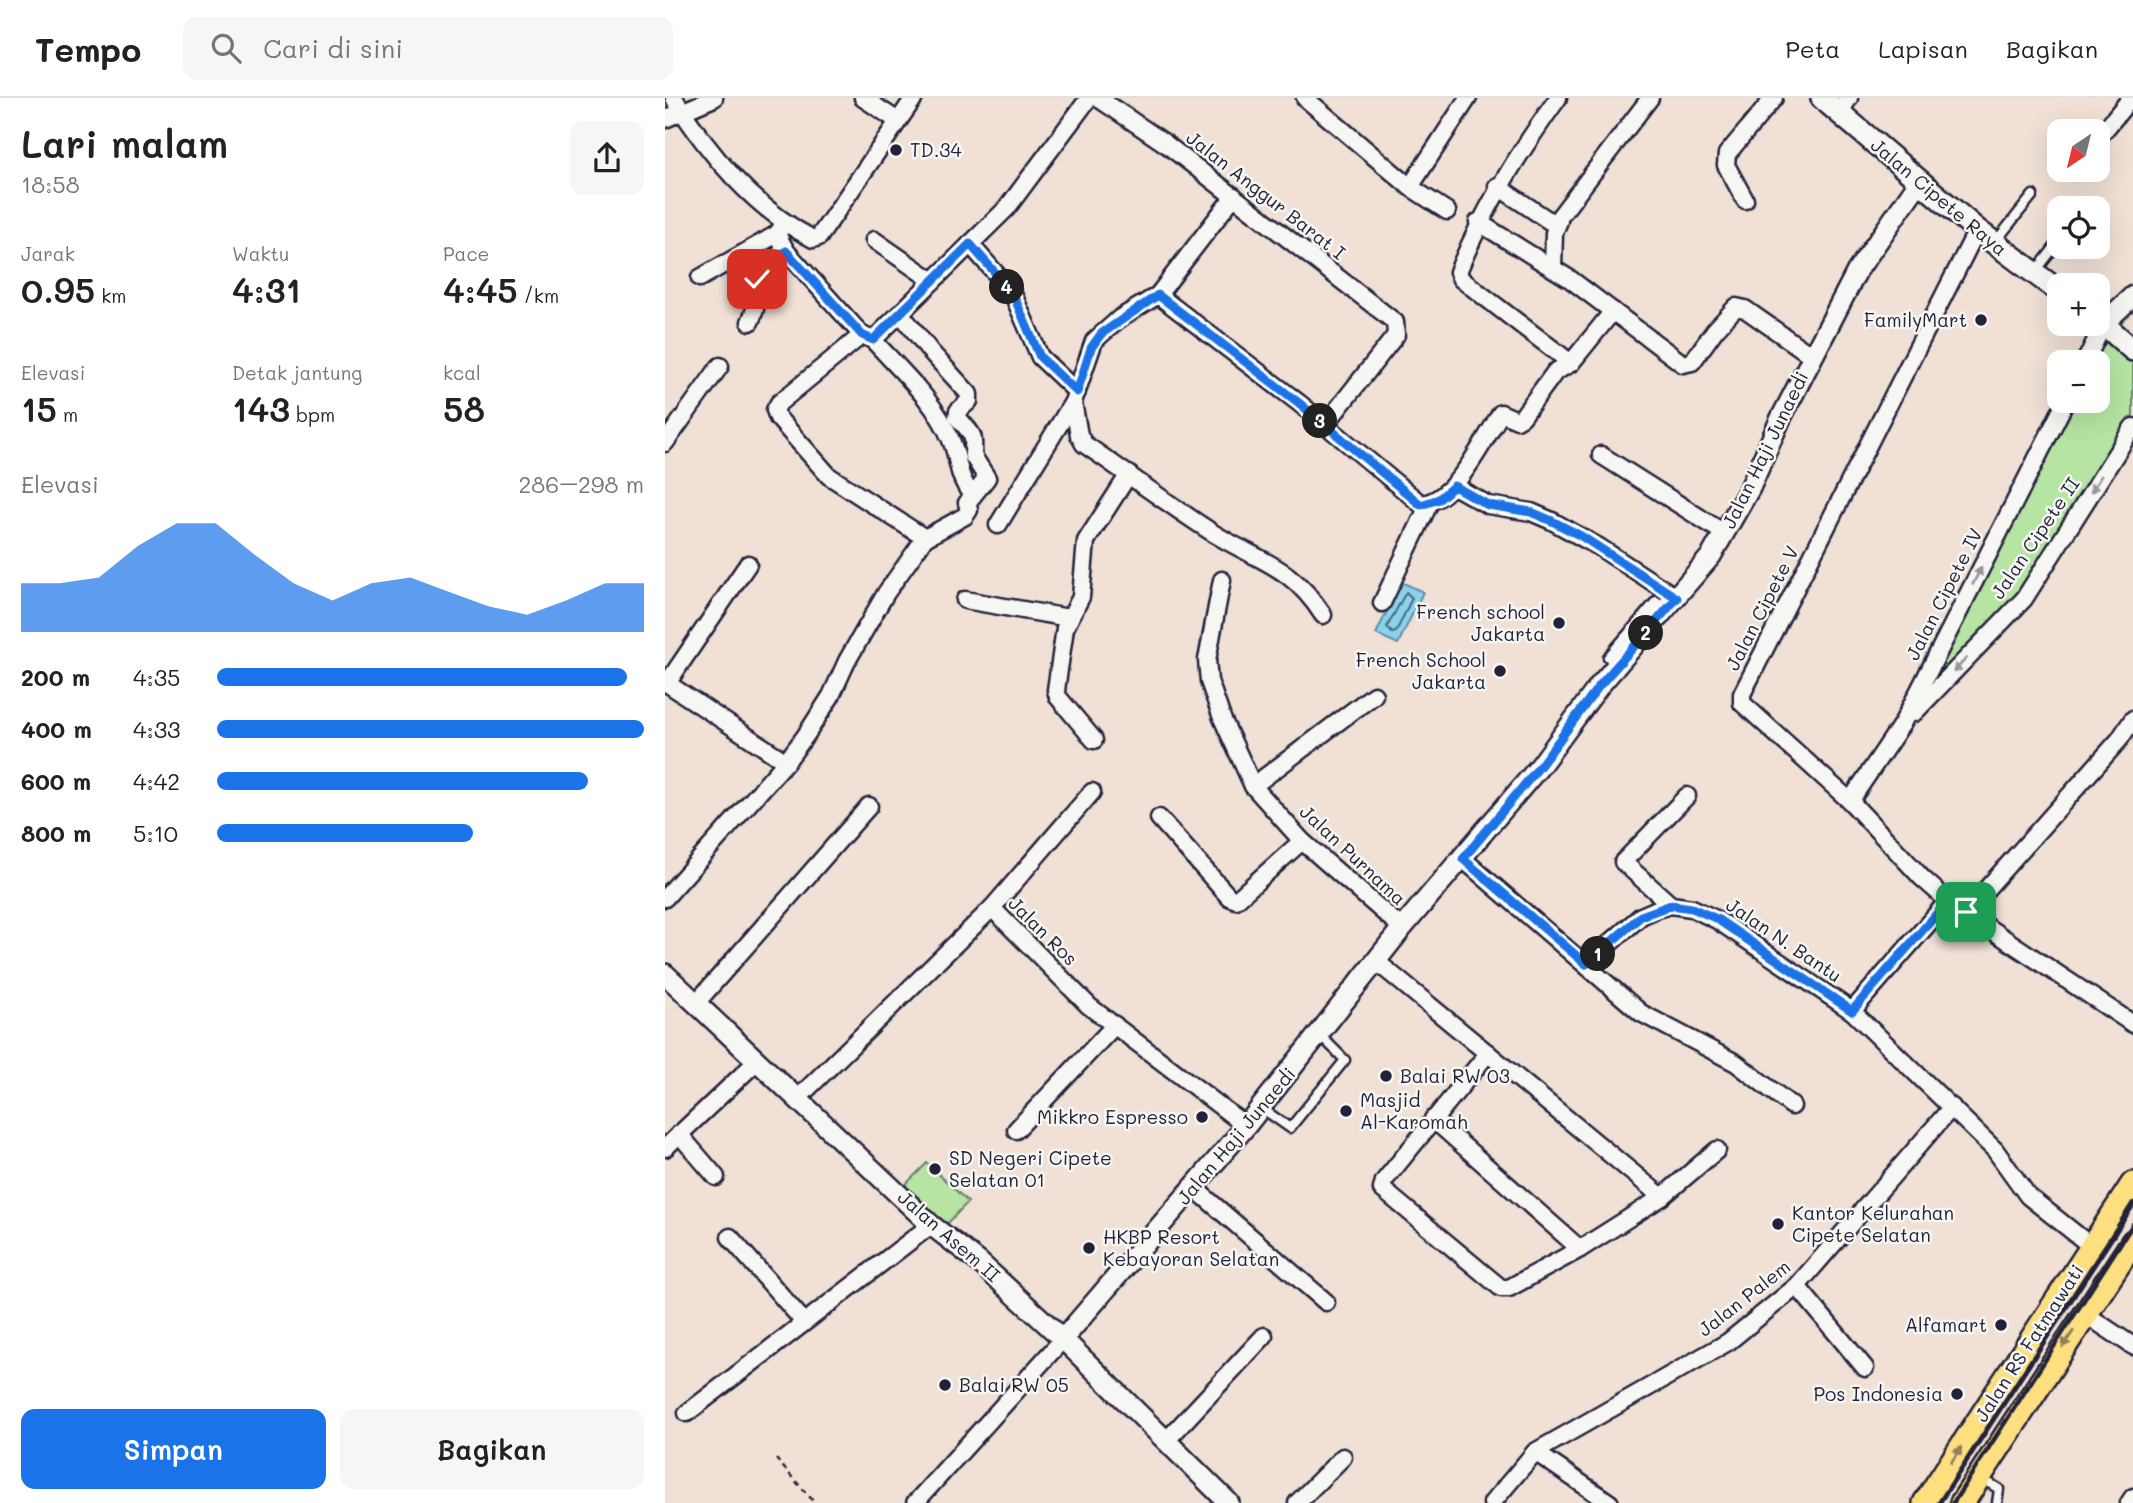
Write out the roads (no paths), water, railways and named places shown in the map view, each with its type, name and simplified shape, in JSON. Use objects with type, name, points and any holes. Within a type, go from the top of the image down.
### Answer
[{"type":"main road","name":"Jalan Cipete Raya","points":[[1822,98],[1844,105],[1919,182],[2047,283]]},
{"type":"main road","points":[[2110,329],[2133,350]]},
{"type":"main road","name":"Jalan RS Fatmawati","points":[[1925,1503],[2133,1184]]},
{"type":"main road","name":"Jalan RS Fatmawati","points":[[1962,1503],[2133,1242]]},
{"type":"main road","points":[[1987,1408],[1989,1415],[2005,1435]]},
{"type":"main road","points":[[1973,1429],[1989,1429],[2005,1435]]},
{"type":"street","points":[[665,119],[678,105],[714,98]]},
{"type":"street","points":[[863,98],[898,121]]},
{"type":"street","points":[[701,278],[780,229],[813,239],[819,237],[914,98]]},
{"type":"street","points":[[925,538],[829,477],[778,418],[775,410],[779,403],[868,338],[887,328],[1007,208],[1089,98]]},
{"type":"street","name":"Jalan Anggur Barat I","points":[[1098,98],[1167,144],[1395,322],[1396,335],[1325,425]]},
{"type":"street","points":[[1305,98],[1410,187],[1447,211]]},
{"type":"street","points":[[1324,113],[1333,98]]},
{"type":"street","points":[[1410,187],[1468,98]]},
{"type":"street","points":[[1558,98],[1497,186],[1478,222],[1458,275],[1571,363]]},
{"type":"street","points":[[1497,186],[1554,224],[1650,98]]},
{"type":"street","points":[[1745,200],[1726,164],[1727,154],[1774,98]]},
{"type":"street","points":[[2111,122],[2131,98]]},
{"type":"street","points":[[678,105],[723,165],[780,229],[786,251],[930,405],[951,439],[956,468],[972,496]]},
{"type":"street","name":"Jalan Haji Junaedi","points":[[1063,1339],[1246,1126],[1402,928],[1463,859],[1617,665],[1711,556],[1750,488],[1812,356],[1857,271],[1919,182]]},
{"type":"street","points":[[998,525],[1075,397],[1091,348],[1101,334],[1158,295],[1234,196]]},
{"type":"street","points":[[1553,268],[1554,233],[1559,220]]},
{"type":"street","points":[[1478,222],[1553,268],[1683,365],[1692,362],[1736,307],[1745,309],[1812,356]]},
{"type":"street","name":"Jalan Cipete V","points":[[1977,230],[1742,694],[1747,709],[1850,801],[1922,878],[1948,901],[2133,1024]]},
{"type":"street","points":[[874,240],[933,281]]},
{"type":"street","points":[[970,244],[1012,292],[1040,357],[1075,397],[1079,435],[1084,444],[1215,534],[1286,572],[1311,596],[1323,615]]},
{"type":"street","points":[[750,323],[758,305],[757,279],[761,268],[786,251]]},
{"type":"street","points":[[1158,295],[1425,504]]},
{"type":"street","points":[[2110,314],[2133,296]]},
{"type":"street","points":[[1382,603],[1425,504],[1454,486],[1501,412],[1520,420],[1555,372],[1571,363],[1613,311]]},
{"type":"street","points":[[665,898],[786,762],[831,696],[847,661],[886,593],[925,538],[965,516],[969,510],[967,503],[988,476],[973,456],[976,446],[974,439],[957,417],[958,411],[969,401],[969,394],[929,351],[901,314]]},
{"type":"street","points":[[665,443],[720,366]]},
{"type":"street","name":"Jalan Cipete IV","points":[[1850,801],[1902,724],[2060,413]]},
{"type":"street","name":"Jalan Cipete II","points":[[1902,724],[2024,599],[2133,427]]},
{"type":"street","points":[[1601,455],[1724,533]]},
{"type":"street","points":[[1094,740],[1058,697],[1056,690],[1069,618],[1081,597],[1086,541],[1129,474]]},
{"type":"street","points":[[1454,486],[1488,505],[1531,512],[1590,541],[1673,603]]},
{"type":"street","points":[[748,564],[666,682],[786,762]]},
{"type":"street","name":"Jalan Purnama","points":[[1222,580],[1207,660],[1209,681],[1253,786],[1302,841],[1402,928]]},
{"type":"street","points":[[965,600],[1069,618]]},
{"type":"street","points":[[1253,786],[1374,695]]},
{"type":"street","points":[[1966,912],[2119,740],[2133,719]]},
{"type":"street","points":[[992,908],[1092,792]]},
{"type":"street","points":[[1586,964],[1641,916],[1671,905],[1623,862],[1687,796]]},
{"type":"street","points":[[697,1002],[869,806]]},
{"type":"street","points":[[1159,818],[1229,897],[1236,900],[1302,841]]},
{"type":"street","points":[[1463,859],[1641,1013],[1736,1063],[1793,1106]]},
{"type":"street","points":[[1852,1011],[1948,901]]},
{"type":"street","name":"Jalan N. Bantu","points":[[1671,905],[1692,908],[1717,919],[1852,1011],[2002,1158],[2028,1196],[2091,1246]]},
{"type":"street","name":"Jalan Ros","points":[[797,1099],[992,908],[1089,1006],[1246,1126]]},
{"type":"street","points":[[1377,962],[1662,1197]]},
{"type":"street","name":"Jalan Asem II","points":[[665,974],[931,1225],[979,1262],[1063,1339],[1229,1503]]},
{"type":"street","points":[[1016,1130],[1115,1025]]},
{"type":"street","points":[[1488,1053],[1384,1181],[1383,1191],[1501,1288],[1509,1288],[1580,1248],[1662,1197],[1717,1150]]},
{"type":"street","points":[[665,1148],[757,1061]]},
{"type":"street","name":"Jalan Palem","points":[[1492,1503],[1535,1452],[1728,1342],[1797,1286],[1952,1107]]},
{"type":"street","points":[[1433,1119],[1580,1248]]},
{"type":"street","points":[[679,1134],[716,1177]]},
{"type":"street","points":[[1193,1187],[1326,1302]]},
{"type":"street","points":[[687,1413],[931,1225]]},
{"type":"street","points":[[730,1237],[804,1322]]},
{"type":"street","points":[[1797,1286],[1865,1368]]},
{"type":"street","points":[[2085,1314],[2133,1346]]},
{"type":"street","points":[[1166,1441],[1264,1336]]},
{"type":"street","points":[[915,1503],[1063,1339]]},
{"type":"street","points":[[1535,1452],[1610,1503]]},
{"type":"street","points":[[1297,1503],[1343,1457]]},
{"type":"street","points":[[2129,1503],[2133,1497]]},
{"type":"lane","points":[[1994,243],[2033,195]]},
{"type":"lane","points":[[2034,274],[2047,257]]},
{"type":"lane","points":[[1260,1107],[1290,1128],[1346,1060],[1320,1035]]},
{"type":"lane","points":[[1979,1477],[1999,1489],[1997,1503]]},
{"type":"water","points":[[1401,582],[1423,592],[1398,644],[1376,634]]},
{"type":"railway","points":[[1939,1503],[2133,1203]]},
{"type":"railway","points":[[1953,1503],[2133,1224]]},
{"type":"place","name":"TD.34","points":[[896,150]]},
{"type":"place","name":"FamilyMart","points":[[1981,320]]},
{"type":"place","name":"French school Jakarta","points":[[1559,623]]},
{"type":"place","name":"French School Jakarta","points":[[1500,671]]},
{"type":"place","name":"Balai RW 03","points":[[1386,1076]]},
{"type":"place","name":"Masjid Al-Karomah","points":[[1346,1111]]},
{"type":"place","name":"Mikkro Espresso","points":[[1202,1117]]},
{"type":"place","name":"SD Negeri Cipete Selatan 01","points":[[935,1169]]},
{"type":"place","name":"Kantor Kelurahan Cipete Selatan","points":[[1778,1224]]},
{"type":"place","name":"HKBP Resort Kebayoran Selatan","points":[[1089,1248]]},
{"type":"place","name":"Alfamart","points":[[2001,1325]]},
{"type":"place","name":"Balai RW 05","points":[[945,1385]]},
{"type":"place","name":"Pos Indonesia","points":[[1957,1394]]}]
